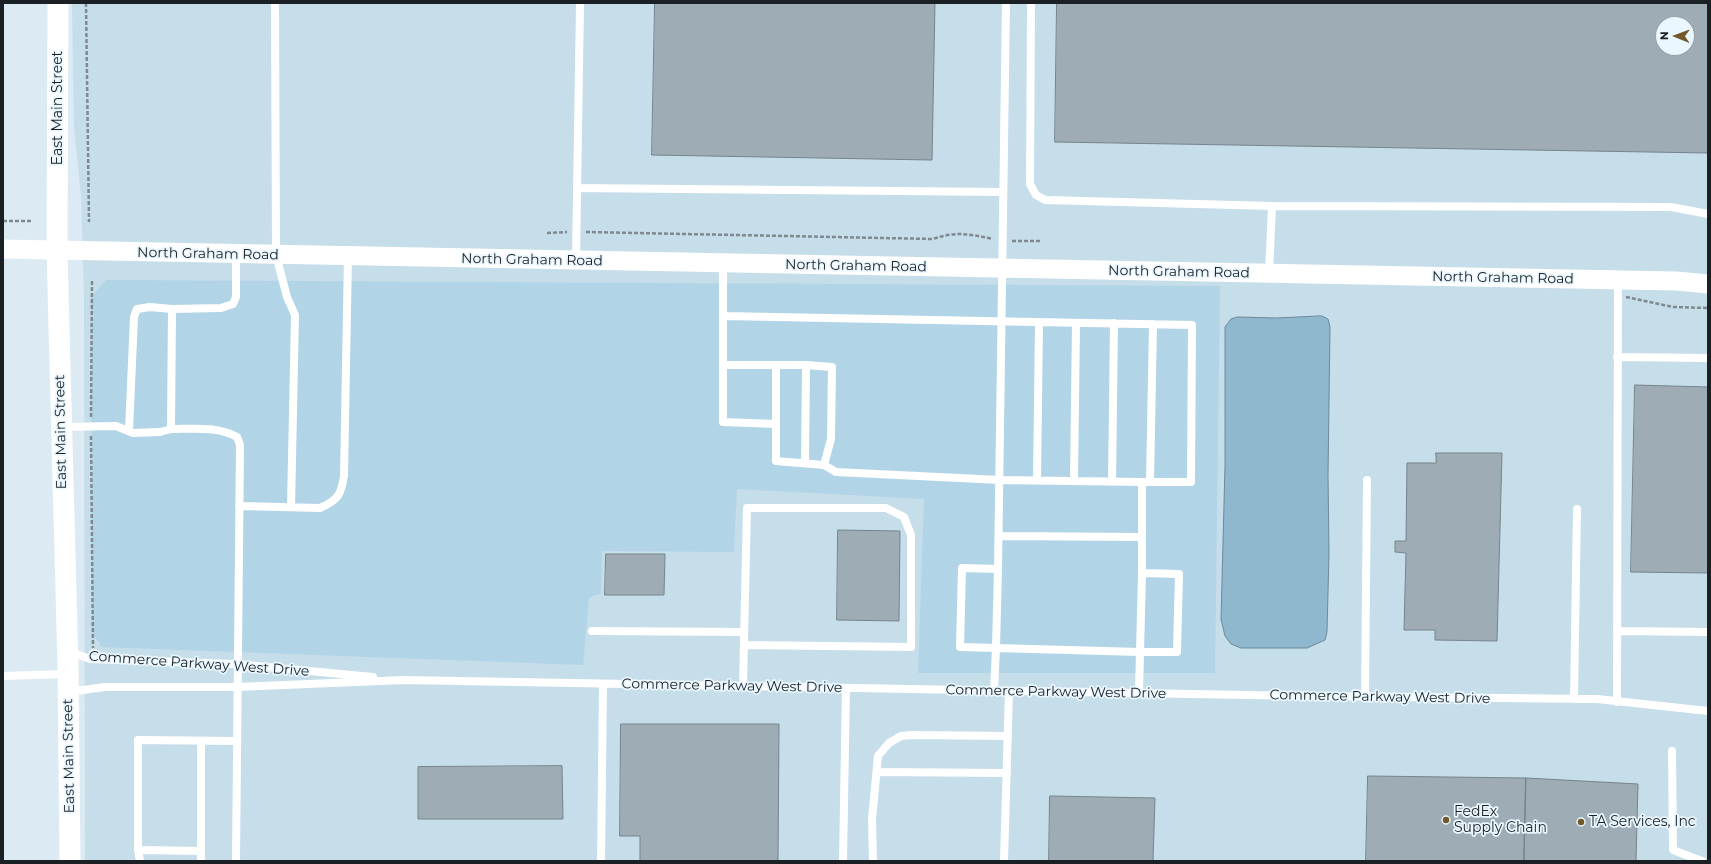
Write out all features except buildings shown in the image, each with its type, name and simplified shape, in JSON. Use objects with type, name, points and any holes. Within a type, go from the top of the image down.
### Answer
[{"type":"main road","name":"East Main Street","points":[[58,3],[57,251],[60,428],[68,683],[70,861]]},
{"type":"street","name":"North Graham Road","points":[[3,249],[1269,274],[1618,287],[1676,281],[1708,284]]},
{"type":"lane","points":[[275,3],[276,255],[287,297],[295,315],[291,507]]},
{"type":"lane","points":[[576,261],[580,3]]},
{"type":"lane","points":[[994,691],[1000,480],[1006,3]]},
{"type":"lane","points":[[1031,3],[1030,184],[1036,195],[1045,200],[1272,206],[1671,207],[1708,214]]},
{"type":"lane","points":[[577,188],[1003,192]]},
{"type":"lane","points":[[1269,274],[1272,206]]},
{"type":"lane","points":[[129,431],[134,317],[137,309],[150,307],[172,309],[221,308],[233,304],[236,297],[236,254]]},
{"type":"lane","points":[[239,506],[320,508],[331,504],[341,493],[344,476],[348,256]]},
{"type":"lane","points":[[723,263],[723,422],[776,424]]},
{"type":"lane","points":[[1617,702],[1618,287]]},
{"type":"lane","points":[[171,429],[172,309]]},
{"type":"lane","points":[[723,316],[1192,325],[1191,482],[1000,480],[836,472],[824,465],[776,461],[776,365]]},
{"type":"lane","points":[[1037,480],[1039,322]]},
{"type":"lane","points":[[1074,481],[1076,323]]},
{"type":"lane","points":[[1112,482],[1114,323]]},
{"type":"lane","points":[[1139,693],[1142,537],[1154,324]]},
{"type":"lane","points":[[1617,357],[1708,358]]},
{"type":"lane","points":[[723,365],[832,366],[831,439],[824,465]]},
{"type":"lane","points":[[805,463],[806,365]]},
{"type":"lane","points":[[60,428],[116,426],[133,433],[160,432],[171,429],[216,429],[228,432],[237,437],[240,445],[236,861]]},
{"type":"lane","points":[[1365,697],[1367,480]]},
{"type":"lane","points":[[743,686],[747,508],[886,508],[904,517],[911,535],[911,647],[744,645]]},
{"type":"lane","points":[[1574,699],[1577,509]]},
{"type":"lane","points":[[999,536],[1142,537]]},
{"type":"lane","points":[[998,569],[962,568],[960,648],[1177,652],[1179,574],[1142,573]]},
{"type":"lane","points":[[592,631],[744,632]]},
{"type":"lane","points":[[1617,631],[1708,632]]},
{"type":"lane","name":"Commerce Parkway West Drive","points":[[67,651],[90,659],[238,664],[403,680]]},
{"type":"lane","name":"Commerce Parkway West Drive","points":[[3,676],[105,687],[237,687],[403,680],[994,691],[1574,699],[1708,710]]},
{"type":"lane","points":[[601,861],[603,684]]},
{"type":"lane","points":[[843,861],[846,688]]},
{"type":"lane","points":[[1004,861],[1009,691]]},
{"type":"lane","points":[[873,861],[872,819],[878,756],[889,743],[901,736],[1008,736]]},
{"type":"lane","points":[[140,861],[138,850],[138,740],[237,741]]},
{"type":"lane","points":[[201,741],[201,861]]},
{"type":"lane","points":[[1672,751],[1673,850],[1702,861]]},
{"type":"lane","points":[[877,772],[1007,773]]},
{"type":"lane","points":[[138,850],[201,851]]},
{"type":"path","points":[[86,3],[90,222]]},
{"type":"path","points":[[3,221],[34,221]]},
{"type":"path","points":[[547,233],[576,231],[933,240],[947,234],[963,233],[1003,241],[1040,241]]},
{"type":"path","points":[[92,280],[91,427],[93,648]]},
{"type":"path","points":[[1618,287],[1674,308],[1708,308]]},
{"type":"shaded area","points":[[72,3],[1708,3],[1708,861],[85,861],[84,296],[81,196],[74,127]]},
{"type":"shaded area","points":[[106,280],[1220,286],[1215,673],[918,673],[924,499],[737,489],[734,552],[602,551],[601,594],[589,597],[583,665],[102,647],[92,632],[91,297]]},
{"type":"shaded area","points":[[1322,316],[1328,319],[1330,327],[1328,475],[1329,553],[1327,632],[1325,640],[1307,648],[1241,648],[1231,644],[1225,636],[1221,619],[1225,466],[1225,327],[1231,319],[1237,317],[1276,318]]},
{"type":"place","name":"FedEx Supply Chain","points":[[1446,820]]},
{"type":"place","name":"TA Services, Inc","points":[[1581,822]]}]
